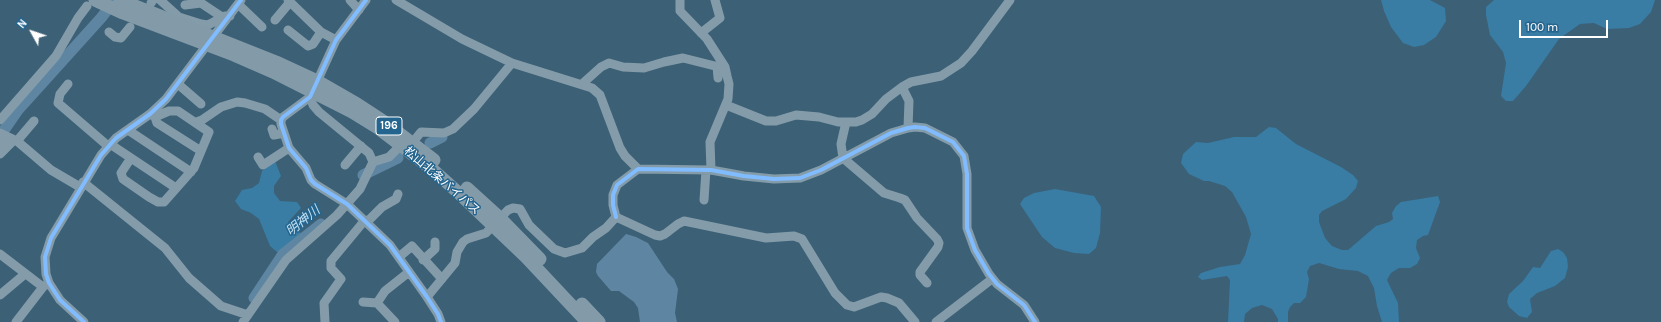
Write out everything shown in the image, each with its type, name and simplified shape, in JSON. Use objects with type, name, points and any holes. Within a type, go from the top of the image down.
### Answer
[{"type":"highway","name":"松山北条バイパス","points":[[94,3],[124,6],[211,41],[276,62],[313,90],[357,104],[407,144],[496,221],[599,322]]},
{"type":"highway","name":"松山北条バイパス","points":[[496,221],[526,257],[587,322]]},
{"type":"street","points":[[350,0],[359,10]]},
{"type":"street","points":[[281,120],[313,90],[336,40],[366,0]]},
{"type":"street","points":[[396,0],[427,20],[512,63],[592,88],[600,95],[620,148],[625,156],[638,169]]},
{"type":"street","points":[[680,0],[680,11],[701,33],[720,65],[729,84],[726,105],[711,136],[709,170],[704,200]]},
{"type":"street","points":[[701,33],[720,18],[715,0]]},
{"type":"street","points":[[726,105],[766,121],[776,121],[796,115],[846,122],[856,122],[867,118],[886,99],[902,87],[911,82],[941,76],[961,63],[972,51],[1010,0]]},
{"type":"street","points":[[155,1],[179,16],[201,24],[208,24],[226,17]]},
{"type":"street","points":[[275,20],[289,1],[321,32],[336,40]]},
{"type":"street","points":[[153,116],[211,41],[226,17],[240,2],[262,27]]},
{"type":"street","points":[[0,120],[56,56],[78,18],[94,3]]},
{"type":"street","points":[[188,20],[188,5],[197,3],[202,3],[226,17]]},
{"type":"street","points":[[109,32],[115,37],[121,38],[130,27]]},
{"type":"street","points":[[288,30],[308,46],[313,44],[321,32]]},
{"type":"street","points":[[582,84],[601,67],[609,63],[623,67],[644,68],[683,58],[720,65]]},
{"type":"street","points":[[9,137],[39,161],[82,185],[119,209],[165,248],[189,278],[222,306],[245,319],[286,260],[348,204],[360,189],[371,168],[390,157],[421,132],[444,133],[453,129],[474,108],[512,63]]},
{"type":"street","points":[[718,78],[720,65]]},
{"type":"street","points":[[68,84],[60,94],[58,103],[109,145],[176,188]]},
{"type":"street","points":[[178,84],[201,104]]},
{"type":"street","points":[[902,87],[909,101],[908,128]]},
{"type":"street","points":[[313,90],[313,105],[318,112],[369,153],[371,168]]},
{"type":"street","points":[[196,122],[202,120],[221,107],[237,102],[246,102],[265,109],[281,120],[289,148],[306,168],[311,180],[348,204],[390,245],[427,297],[438,314],[440,322]]},
{"type":"street","points":[[16,322],[46,285],[44,265],[47,247],[56,228],[82,185],[109,145],[128,130],[153,116],[174,110],[196,122],[209,132],[194,168],[166,200],[161,202],[158,202],[123,179],[121,174],[131,158]]},
{"type":"street","points":[[153,116],[157,123],[201,151]]},
{"type":"street","points":[[0,145],[9,137],[34,121]]},
{"type":"street","points":[[846,122],[841,144],[843,158],[884,193],[905,200],[917,218],[937,239],[939,243],[938,247],[920,272],[920,275],[927,283]]},
{"type":"street","points":[[616,217],[613,205],[613,195],[617,184],[638,169],[709,170],[744,176],[788,179],[810,175],[891,134],[908,128],[925,128],[953,142],[964,156],[967,174],[968,228],[975,250],[992,278],[997,284],[1024,305],[1035,322]]},
{"type":"street","points":[[272,129],[274,135],[284,133]]},
{"type":"street","points":[[128,130],[191,172]]},
{"type":"street","points":[[0,154],[9,137]]},
{"type":"street","points":[[345,165],[361,146]]},
{"type":"street","points":[[258,157],[263,165],[289,148]]},
{"type":"street","points":[[325,322],[324,303],[341,279],[331,268],[331,261],[366,221],[382,207],[396,200],[398,194]]},
{"type":"street","points":[[427,297],[455,263],[457,252],[462,242],[486,232],[508,210],[513,208],[520,209],[529,225],[554,249],[565,253],[582,248],[593,237],[606,228],[616,217]]},
{"type":"street","points":[[616,217],[660,236],[684,221],[766,238],[794,236],[802,239],[835,293],[847,305],[854,307],[881,297],[888,298],[899,303],[915,322]]},
{"type":"street","points":[[423,260],[435,249],[435,242]]},
{"type":"street","points":[[399,258],[412,246],[423,260],[430,264],[442,279]]},
{"type":"street","points":[[1,256],[25,274],[46,285],[84,322]]},
{"type":"street","points":[[377,303],[385,291],[409,272]]},
{"type":"street","points":[[0,295],[25,274]]},
{"type":"street","points":[[936,322],[992,278]]},
{"type":"street","points":[[363,302],[377,303],[395,322]]},
{"type":"shaded area","points":[[1381,0],[1430,0],[1445,8],[1446,21],[1436,37],[1424,45],[1414,47],[1403,43],[1391,27]]},
{"type":"shaded area","points":[[1494,0],[1655,0],[1651,12],[1640,24],[1629,28],[1607,29],[1594,23],[1580,24],[1559,39],[1526,86],[1513,101],[1506,101],[1501,96],[1506,63],[1503,52],[1490,35],[1486,15],[1486,7]]},
{"type":"shaded area","points":[[1269,127],[1276,128],[1296,144],[1341,167],[1353,175],[1358,181],[1356,188],[1346,199],[1322,211],[1319,215],[1319,222],[1325,238],[1332,246],[1342,250],[1348,250],[1376,226],[1389,222],[1393,219],[1392,213],[1396,206],[1401,202],[1438,196],[1440,202],[1428,235],[1417,240],[1416,248],[1420,258],[1417,264],[1410,268],[1399,268],[1391,273],[1387,280],[1398,303],[1399,322],[1382,322],[1377,306],[1374,288],[1368,276],[1358,271],[1339,269],[1319,263],[1310,266],[1307,272],[1309,279],[1306,297],[1300,303],[1294,303],[1290,307],[1288,312],[1288,322],[1278,322],[1278,319],[1272,309],[1262,305],[1252,308],[1245,314],[1244,322],[1228,322],[1230,280],[1227,276],[1202,280],[1198,277],[1201,273],[1220,267],[1240,264],[1245,255],[1251,234],[1246,217],[1232,192],[1225,186],[1204,181],[1189,174],[1181,163],[1183,154],[1196,142],[1208,143],[1234,137],[1256,137]]},
{"type":"shaded area","points":[[275,161],[281,176],[274,186],[274,193],[280,201],[297,202],[301,208],[288,222],[303,235],[281,253],[277,252],[270,246],[259,219],[251,213],[241,209],[235,201],[242,190],[252,188],[259,183],[262,171]]},
{"type":"shaded area","points":[[1055,189],[1094,196],[1101,207],[1100,233],[1096,248],[1089,254],[1074,253],[1055,248],[1042,237],[1020,204],[1024,198],[1034,193]]},
{"type":"shaded area","points":[[626,234],[648,243],[667,272],[674,279],[678,289],[675,313],[677,322],[640,322],[638,308],[634,302],[619,291],[611,291],[598,276],[596,272],[597,264]]},
{"type":"shaded area","points":[[1558,249],[1563,252],[1567,258],[1568,267],[1565,278],[1555,286],[1537,293],[1530,299],[1532,312],[1527,318],[1519,316],[1509,307],[1507,302],[1509,294],[1523,281],[1533,267],[1540,268],[1551,251]]},
{"type":"waterway","points":[[0,136],[18,110],[101,18],[115,0]]},
{"type":"waterway","name":"明神川","points":[[430,143],[442,137]]},
{"type":"waterway","name":"明神川","points":[[363,175],[398,158]]},
{"type":"waterway","name":"明神川","points":[[254,298],[283,254],[321,224]]},
{"type":"cycle path","points":[[84,322],[60,300],[49,283],[46,274],[45,257],[51,238],[101,155],[116,138],[150,114],[166,99],[241,0]]},
{"type":"cycle path","points":[[366,0],[336,40],[310,97],[283,117],[281,124],[289,148],[306,168],[311,180],[347,204],[390,245],[427,297],[438,314],[441,322]]},
{"type":"cycle path","points":[[616,217],[613,205],[613,195],[617,185],[638,169],[711,170],[744,176],[774,179],[800,178],[821,170],[891,133],[908,128],[925,128],[953,142],[964,156],[967,174],[967,228],[975,250],[989,274],[997,284],[1024,305],[1035,322]]}]
